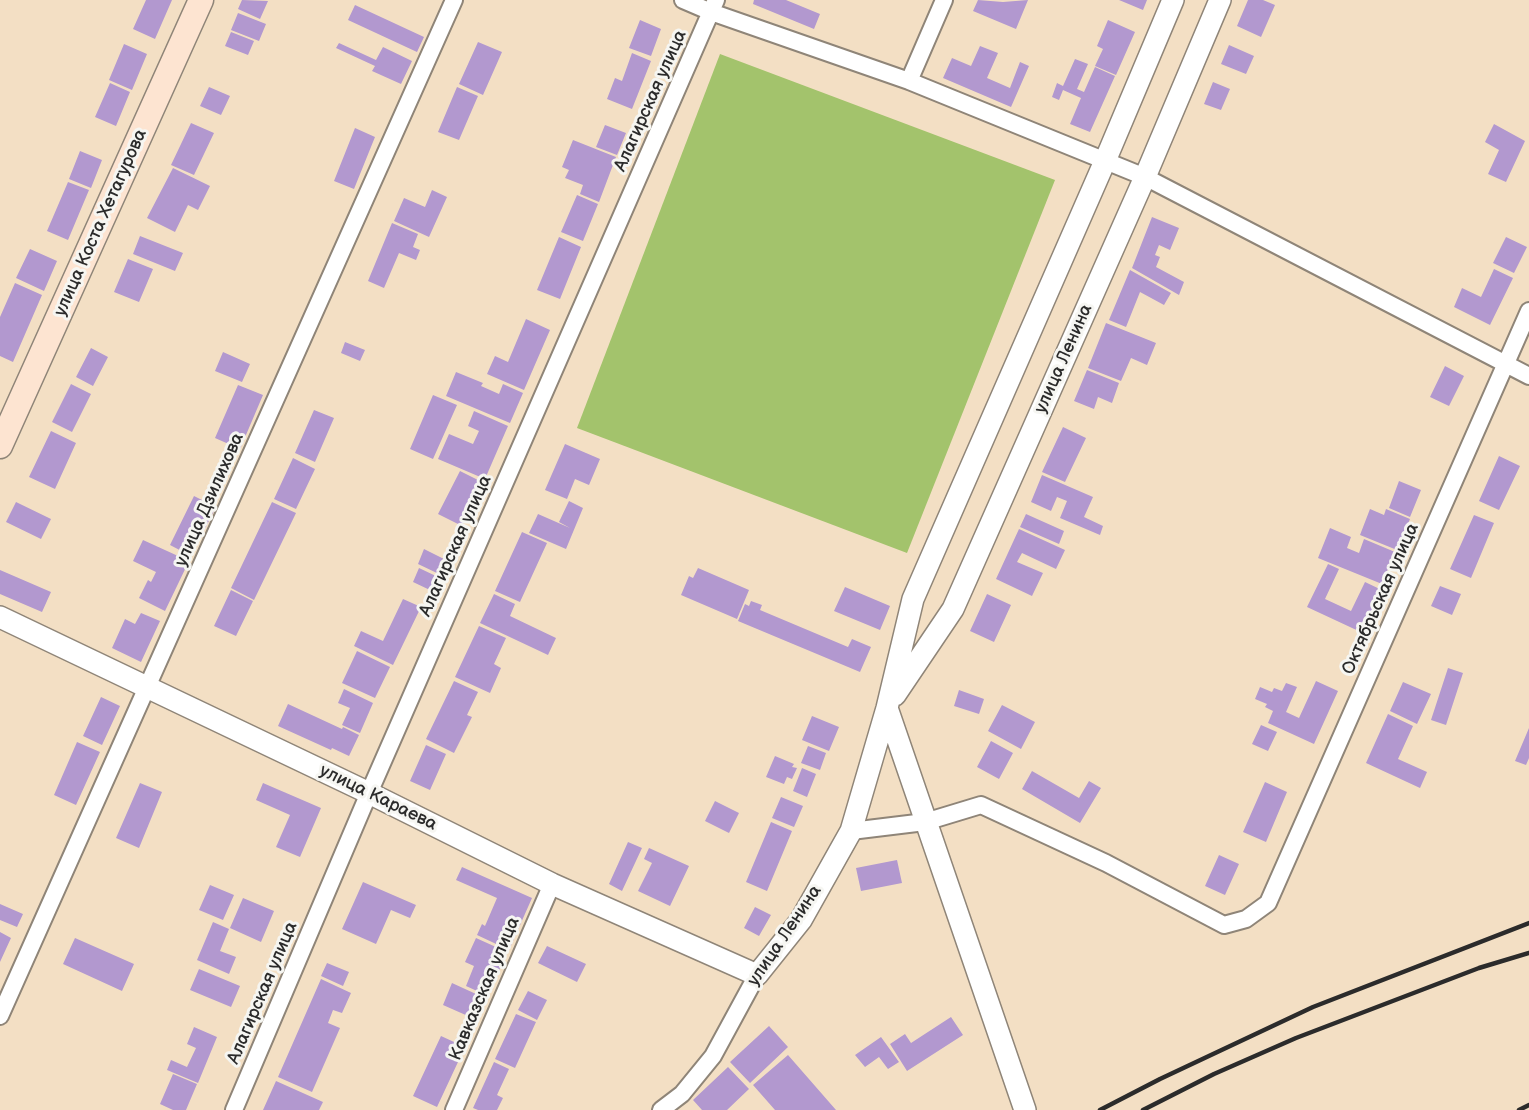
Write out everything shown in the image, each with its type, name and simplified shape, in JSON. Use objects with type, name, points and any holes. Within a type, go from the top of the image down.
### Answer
[{"type":"main road","name":"улица Коста Хетагурова","points":[[0,446],[201,0]]},
{"type":"street","name":"улица Дзилихова","points":[[0,1016],[454,0]]},
{"type":"street","points":[[683,0],[714,6],[909,81],[1145,177],[1529,376]]},
{"type":"street","points":[[909,81],[944,0]]},
{"type":"street","name":"улица Ленина","points":[[661,1110],[682,1094],[713,1056],[757,975],[801,920],[851,831],[887,708],[913,599],[1173,0]]},
{"type":"street","name":"улица Ленина","points":[[887,708],[952,609],[1145,177],[1220,0]]},
{"type":"street","name":"Алагирская улица","points":[[234,1110],[369,793],[714,6]]},
{"type":"street","name":"Октябрьская улица","points":[[925,822],[981,805],[1106,863],[1224,925],[1246,919],[1268,903],[1529,311]]},
{"type":"street","name":"улица Караева","points":[[0,617],[369,793],[552,884],[757,975]]},
{"type":"street","points":[[887,708],[1025,1110]]},
{"type":"street","points":[[851,831],[925,822]]},
{"type":"street","name":"Кавказская улица","points":[[454,1110],[552,884]]},
{"type":"green space","points":[[720,54],[1055,180],[907,553],[577,428]]},
{"type":"building","points":[[146,0],[172,0],[155,39],[133,29]]},
{"type":"building","points":[[242,0],[268,1],[260,19],[238,9]]},
{"type":"building","points":[[754,0],[786,0],[820,14],[814,29],[753,4]]},
{"type":"building","points":[[978,0],[1003,2],[1028,0],[1016,29],[973,11]]},
{"type":"building","points":[[1119,0],[1147,0],[1143,10]]},
{"type":"building","points":[[1248,0],[1263,0],[1275,5],[1261,37],[1237,26]]},
{"type":"building","points":[[355,5],[424,37],[417,52],[348,20]]},
{"type":"building","points":[[238,13],[266,24],[259,41],[231,30]]},
{"type":"building","points":[[640,20],[661,29],[651,56],[629,48]]},
{"type":"building","points":[[1108,20],[1135,32],[1116,75],[1095,66],[1103,49],[1097,46]]},
{"type":"building","points":[[231,32],[254,41],[248,55],[225,46]]},
{"type":"building","points":[[478,42],[502,52],[483,95],[459,84]]},
{"type":"building","points":[[339,43],[376,60],[383,47],[412,61],[401,84],[372,71],[375,66],[336,48]]},
{"type":"building","points":[[124,44],[147,54],[132,90],[109,80]]},
{"type":"building","points":[[1229,45],[1254,56],[1246,74],[1221,64]]},
{"type":"building","points":[[980,46],[998,53],[987,78],[1010,88],[1020,62],[1029,66],[1011,107],[943,78],[952,58],[971,66]]},
{"type":"building","points":[[632,53],[651,61],[632,109],[607,99],[615,78],[622,81]]},
{"type":"building","points":[[1075,59],[1088,64],[1077,89],[1084,92],[1095,67],[1115,76],[1090,132],[1070,124],[1081,98],[1063,90],[1059,100],[1052,97],[1057,83],[1063,86]]},
{"type":"building","points":[[1213,82],[1230,89],[1221,110],[1204,104]]},
{"type":"building","points":[[110,83],[130,92],[116,126],[95,117]]},
{"type":"building","points":[[209,87],[230,96],[221,115],[200,106]]},
{"type":"building","points":[[457,87],[478,96],[459,140],[438,132]]},
{"type":"building","points":[[191,123],[214,133],[194,175],[171,165]]},
{"type":"building","points":[[1494,124],[1525,141],[1506,182],[1488,174],[1499,150],[1485,142]]},
{"type":"building","points":[[605,125],[626,133],[617,155],[596,147]]},
{"type":"building","points":[[355,128],[375,137],[354,189],[334,181]]},
{"type":"building","points":[[573,140],[616,157],[599,202],[580,194],[583,185],[565,178],[569,170],[562,167]]},
{"type":"building","points":[[80,151],[102,160],[91,188],[69,179]]},
{"type":"building","points":[[173,168],[210,186],[198,210],[188,205],[175,232],[147,218]]},
{"type":"building","points":[[68,182],[89,190],[68,240],[47,231]]},
{"type":"building","points":[[432,190],[447,197],[429,237],[394,221],[404,198],[425,207]]},
{"type":"building","points":[[577,195],[598,204],[583,241],[561,232]]},
{"type":"building","points":[[1152,217],[1179,228],[1170,250],[1159,245],[1155,255],[1160,257],[1156,267],[1184,282],[1179,295],[1132,268]]},
{"type":"building","points":[[392,223],[418,234],[413,247],[420,250],[416,260],[399,253],[384,288],[368,281]]},
{"type":"building","points":[[140,236],[183,253],[175,271],[133,254]]},
{"type":"building","points":[[559,237],[581,247],[560,299],[537,290]]},
{"type":"building","points":[[1506,237],[1527,247],[1514,273],[1493,263]]},
{"type":"building","points":[[30,249],[57,261],[44,291],[16,278]]},
{"type":"building","points":[[128,259],[153,269],[139,302],[114,292]]},
{"type":"building","points":[[1494,269],[1513,278],[1490,325],[1454,307],[1462,288],[1481,297]]},
{"type":"building","points":[[1130,270],[1171,293],[1164,305],[1140,292],[1126,327],[1109,320]]},
{"type":"building","points":[[15,283],[42,295],[13,362],[0,356],[0,317]]},
{"type":"building","points":[[526,319],[550,330],[524,390],[487,374],[495,356],[508,362]]},
{"type":"building","points":[[1106,323],[1156,343],[1147,365],[1131,358],[1121,381],[1088,368]]},
{"type":"building","points":[[345,342],[365,350],[360,361],[341,353]]},
{"type":"building","points":[[91,348],[108,357],[93,386],[76,377]]},
{"type":"building","points":[[223,352],[250,364],[242,382],[215,371]]},
{"type":"building","points":[[1445,366],[1464,376],[1449,406],[1430,397]]},
{"type":"building","points":[[1087,370],[1119,383],[1112,403],[1098,397],[1094,409],[1074,401]]},
{"type":"building","points":[[456,372],[483,383],[481,386],[499,394],[503,384],[523,393],[510,423],[446,396]]},
{"type":"building","points":[[71,384],[91,394],[72,432],[52,422]]},
{"type":"building","points":[[238,385],[263,395],[240,449],[215,438]]},
{"type":"building","points":[[433,395],[457,405],[433,459],[410,449]]},
{"type":"building","points":[[314,410],[334,418],[315,462],[295,453]]},
{"type":"building","points":[[474,411],[508,426],[485,479],[438,459],[449,434],[473,444],[479,431],[468,426]]},
{"type":"building","points":[[1063,427],[1086,438],[1065,482],[1042,472]]},
{"type":"building","points":[[51,431],[76,443],[55,489],[29,477]]},
{"type":"building","points":[[565,444],[600,459],[589,485],[575,479],[567,499],[545,490]]},
{"type":"building","points":[[1499,456],[1520,466],[1499,510],[1479,501]]},
{"type":"building","points":[[293,458],[315,469],[296,509],[274,499]]},
{"type":"building","points":[[460,471],[484,483],[462,526],[438,514]]},
{"type":"building","points":[[1042,475],[1093,497],[1084,517],[1103,526],[1100,535],[1060,518],[1067,501],[1057,497],[1051,511],[1031,502]]},
{"type":"building","points":[[1399,481],[1421,490],[1410,517],[1389,508]]},
{"type":"building","points":[[194,496],[216,507],[191,556],[170,545]]},
{"type":"building","points":[[569,501],[583,508],[566,549],[529,533],[538,514],[570,528],[559,522]]},
{"type":"building","points":[[16,502],[51,519],[41,539],[6,522]]},
{"type":"building","points":[[272,502],[296,513],[254,600],[231,588]]},
{"type":"building","points":[[1370,509],[1384,515],[1386,509],[1410,519],[1397,550],[1360,535]]},
{"type":"building","points":[[1026,514],[1064,531],[1059,544],[1020,527]]},
{"type":"building","points":[[1474,515],[1494,523],[1471,578],[1450,569]]},
{"type":"building","points":[[1330,528],[1351,537],[1347,548],[1359,553],[1364,539],[1395,552],[1382,584],[1318,558]]},
{"type":"building","points":[[1019,529],[1065,550],[1056,569],[1022,553],[1017,562],[1043,573],[1032,596],[996,579]]},
{"type":"building","points":[[522,532],[547,543],[520,602],[495,591]]},
{"type":"building","points":[[143,540],[189,561],[165,611],[139,598],[148,580],[151,582],[156,572],[133,561]]},
{"type":"building","points":[[424,549],[446,560],[439,574],[418,564]]},
{"type":"building","points":[[1328,564],[1339,569],[1325,599],[1351,611],[1365,582],[1386,592],[1365,634],[1307,607]]},
{"type":"building","points":[[419,568],[438,577],[432,591],[413,582]]},
{"type":"building","points":[[698,568],[749,590],[737,619],[681,595],[689,576],[693,578]]},
{"type":"building","points":[[0,570],[51,592],[42,612],[0,594]]},
{"type":"building","points":[[1440,586],[1461,594],[1452,615],[1431,606]]},
{"type":"building","points":[[845,587],[890,606],[880,630],[834,611]]},
{"type":"building","points":[[231,590],[253,601],[236,636],[214,626]]},
{"type":"building","points":[[494,594],[515,604],[510,616],[556,638],[548,655],[480,623]]},
{"type":"building","points":[[987,594],[1011,605],[994,642],[970,631]]},
{"type":"building","points":[[403,599],[421,607],[393,665],[354,646],[361,631],[383,641]]},
{"type":"building","points":[[751,601],[762,605],[760,610],[848,647],[852,639],[871,647],[860,672],[738,621],[745,604],[749,606]]},
{"type":"building","points":[[141,613],[160,621],[141,662],[112,648],[125,619],[135,624]]},
{"type":"building","points":[[479,626],[506,638],[494,664],[501,668],[490,693],[455,677]]},
{"type":"building","points":[[357,651],[390,667],[375,698],[342,683]]},
{"type":"building","points":[[1448,668],[1463,673],[1446,725],[1431,720]]},
{"type":"building","points":[[454,681],[478,692],[467,715],[472,717],[454,753],[426,739]]},
{"type":"building","points":[[1316,681],[1338,691],[1314,744],[1268,723],[1273,711],[1265,707],[1267,704],[1255,699],[1260,687],[1272,692],[1274,688],[1282,691],[1286,683],[1297,687],[1286,712],[1299,718]]},
{"type":"building","points":[[1403,682],[1431,694],[1417,724],[1390,711]]},
{"type":"building","points":[[344,689],[373,703],[360,733],[342,725],[350,708],[338,703]]},
{"type":"building","points":[[959,690],[984,699],[979,714],[954,706]]},
{"type":"building","points":[[101,697],[120,706],[102,745],[83,736]]},
{"type":"building","points":[[288,704],[359,735],[349,756],[278,726]]},
{"type":"building","points":[[1002,705],[1035,722],[1021,749],[988,731]]},
{"type":"building","points":[[1388,714],[1413,726],[1398,759],[1427,772],[1420,788],[1366,763]]},
{"type":"building","points":[[812,716],[839,727],[829,751],[802,740]]},
{"type":"building","points":[[1261,725],[1277,732],[1268,751],[1252,744]]},
{"type":"building","points":[[1529,728],[1529,758],[1526,765],[1515,761]]},
{"type":"building","points":[[991,741],[1013,753],[999,779],[977,767]]},
{"type":"building","points":[[77,742],[100,752],[76,805],[54,795]]},
{"type":"building","points":[[426,745],[446,754],[430,790],[410,781]]},
{"type":"building","points":[[808,746],[826,753],[820,770],[801,763]]},
{"type":"building","points":[[775,756],[794,764],[792,767],[797,768],[792,779],[787,777],[784,784],[766,777]]},
{"type":"building","points":[[802,768],[816,774],[807,797],[793,791]]},
{"type":"building","points":[[1032,771],[1079,798],[1089,781],[1101,788],[1080,823],[1022,789]]},
{"type":"building","points":[[1265,782],[1287,792],[1266,842],[1243,832]]},
{"type":"building","points":[[140,783],[162,792],[139,848],[116,838]]},
{"type":"building","points":[[263,783],[321,808],[300,857],[276,847],[290,815],[256,800]]},
{"type":"building","points":[[781,797],[803,806],[794,827],[772,818]]},
{"type":"building","points":[[715,801],[739,813],[729,833],[705,821]]},
{"type":"building","points":[[771,822],[792,831],[767,891],[746,882]]},
{"type":"building","points":[[628,842],[642,848],[622,891],[609,884]]},
{"type":"building","points":[[649,848],[689,866],[670,906],[638,891],[652,863],[644,859]]},
{"type":"building","points":[[1219,855],[1239,864],[1225,895],[1205,886]]},
{"type":"building","points":[[897,860],[902,883],[861,891],[856,868]]},
{"type":"building","points":[[462,867],[532,898],[509,950],[477,935],[482,924],[485,926],[497,898],[456,880]]},
{"type":"building","points":[[363,882],[416,905],[410,918],[391,910],[376,944],[342,929]]},
{"type":"building","points":[[210,885],[234,895],[223,920],[199,910]]},
{"type":"building","points":[[243,898],[274,911],[261,942],[230,928]]},
{"type":"building","points":[[0,904],[23,914],[17,927],[0,920]]},
{"type":"building","points":[[755,907],[771,915],[759,936],[744,928]]},
{"type":"building","points":[[213,922],[229,929],[220,951],[236,957],[229,974],[197,960]]},
{"type":"building","points":[[0,932],[11,938],[0,962]]},
{"type":"building","points":[[75,938],[134,964],[122,991],[63,964]]},
{"type":"building","points":[[476,938],[507,952],[488,996],[466,986],[474,966],[465,962]]},
{"type":"building","points":[[547,946],[586,964],[577,982],[538,963]]},
{"type":"building","points":[[327,963],[349,972],[343,986],[321,976]]},
{"type":"building","points":[[199,969],[240,986],[231,1007],[190,990]]},
{"type":"building","points":[[321,979],[351,993],[342,1013],[333,1010],[328,1023],[340,1028],[312,1092],[278,1077]]},
{"type":"building","points":[[452,983],[487,999],[477,1020],[443,1005]]},
{"type":"building","points":[[528,991],[547,1000],[537,1020],[518,1010]]},
{"type":"building","points":[[516,1014],[536,1022],[515,1068],[495,1059]]},
{"type":"building","points":[[951,1017],[963,1035],[907,1071],[890,1044],[905,1034],[911,1043]]},
{"type":"building","points":[[769,1026],[788,1047],[750,1083],[730,1062]]},
{"type":"building","points":[[194,1027],[217,1037],[198,1083],[167,1070],[171,1060],[187,1067],[196,1048],[187,1044]]},
{"type":"building","points":[[441,1036],[465,1047],[437,1107],[413,1096]]},
{"type":"building","points":[[881,1037],[899,1062],[888,1069],[879,1057],[865,1067],[855,1055]]},
{"type":"building","points":[[788,1055],[836,1110],[775,1110],[753,1085]]},
{"type":"building","points":[[494,1062],[509,1069],[497,1095],[503,1098],[497,1110],[478,1110],[473,1108]]},
{"type":"building","points":[[728,1067],[749,1089],[727,1110],[702,1110],[693,1100]]},
{"type":"building","points":[[173,1074],[197,1084],[186,1110],[173,1110],[160,1104]]},
{"type":"building","points":[[276,1081],[323,1102],[319,1110],[263,1110]]},
{"type":"railway","points":[[1100,1110],[1313,1007],[1529,923]]},
{"type":"railway","points":[[1143,1110],[1214,1074],[1296,1038],[1479,968],[1529,953]]},
{"type":"railway","points":[[1519,1110],[1529,1105]]}]
